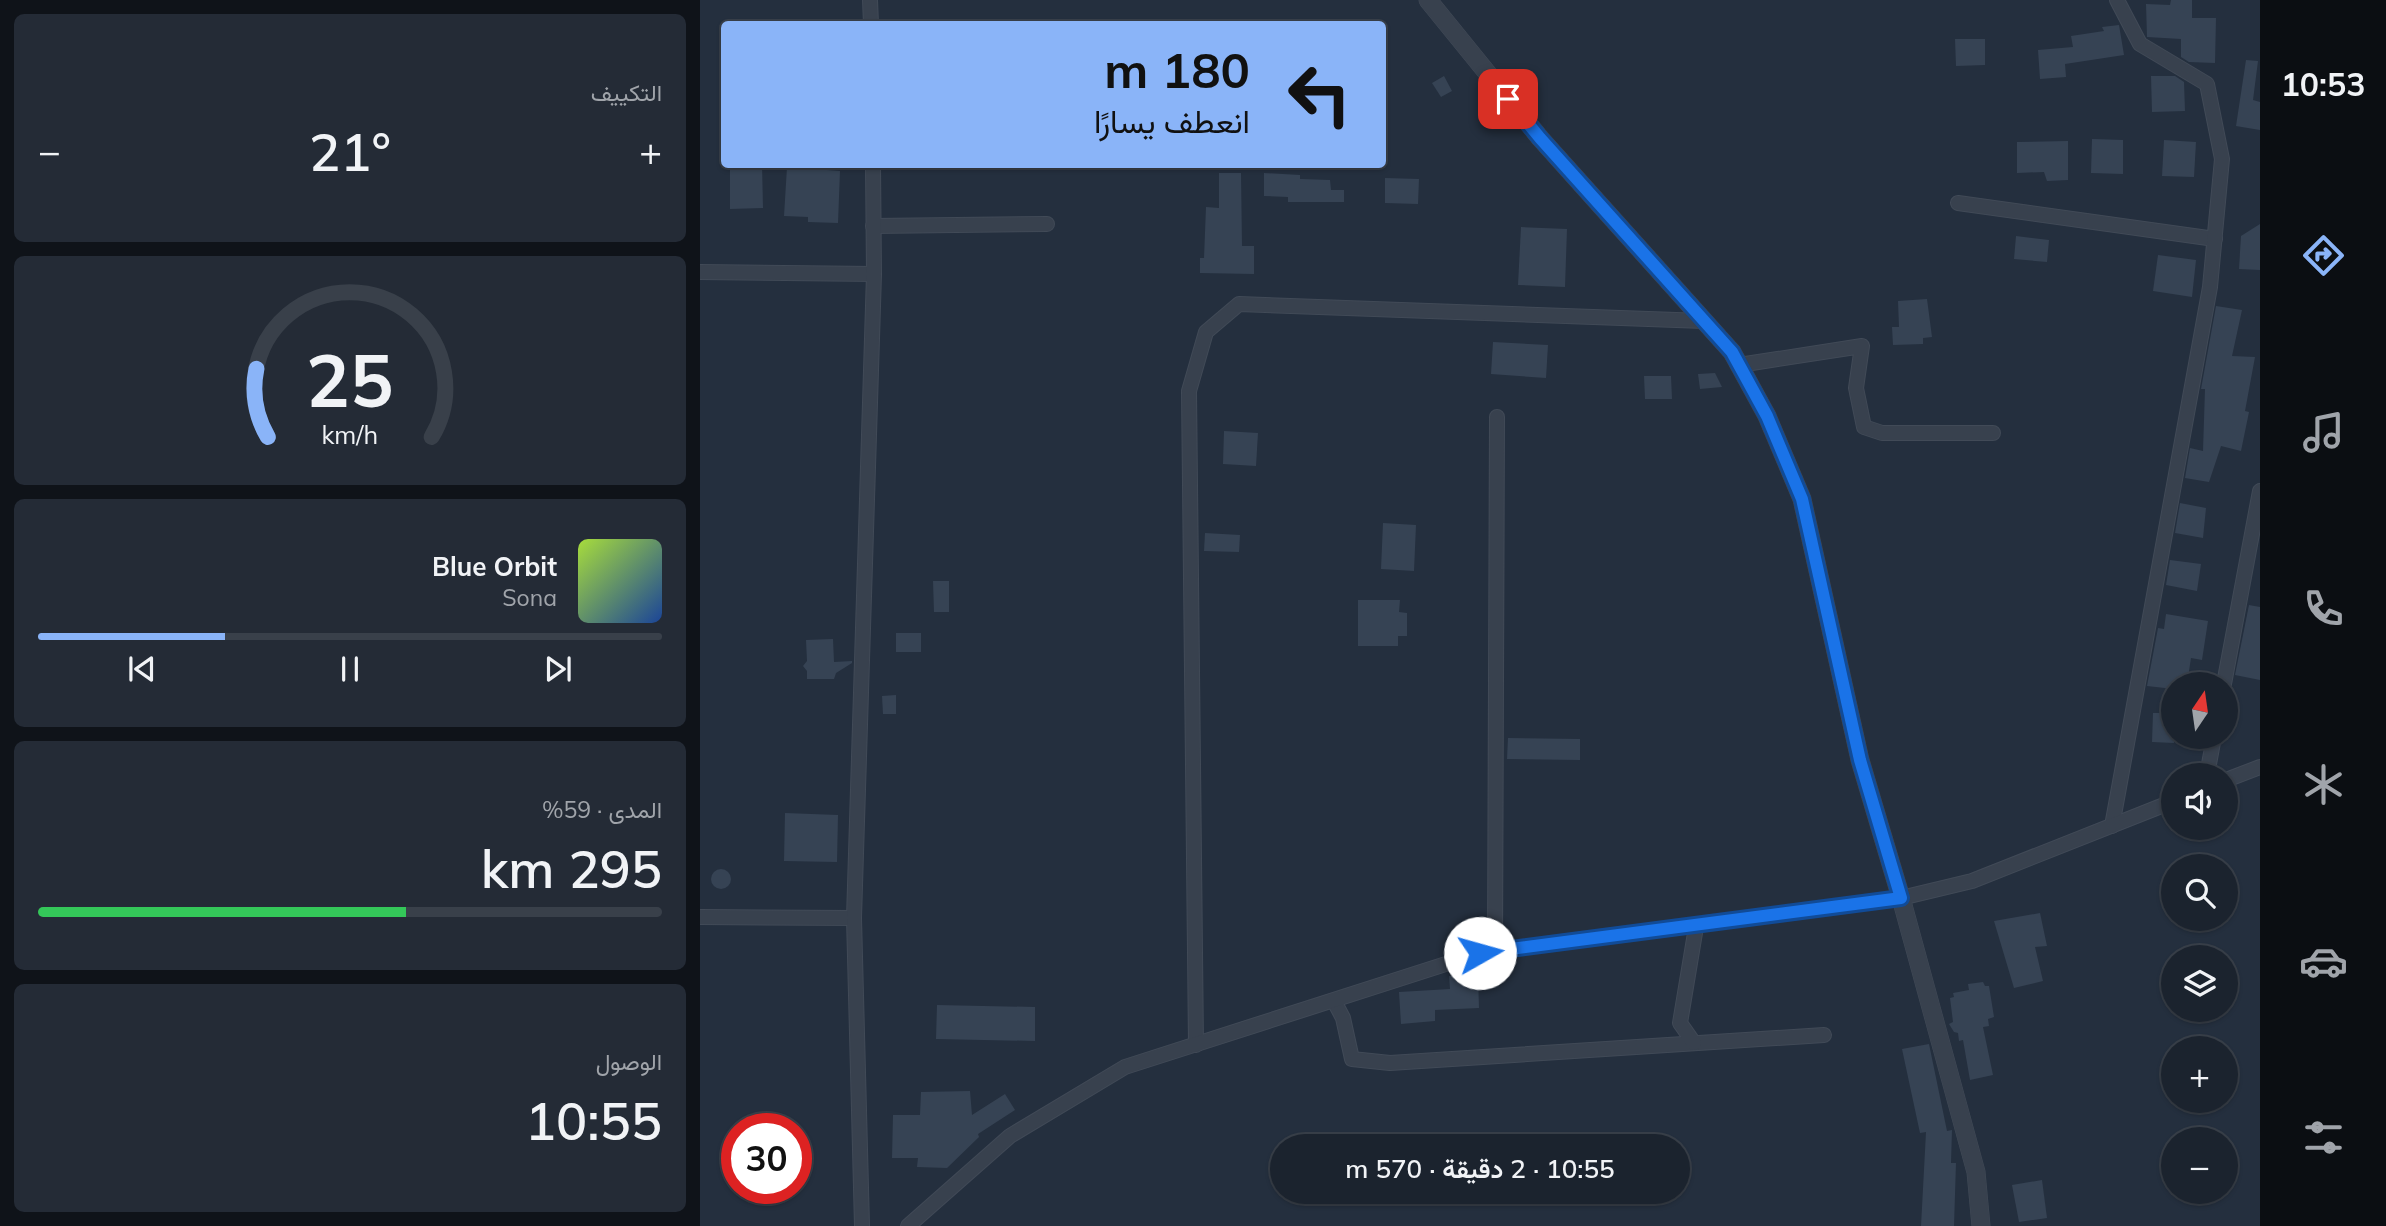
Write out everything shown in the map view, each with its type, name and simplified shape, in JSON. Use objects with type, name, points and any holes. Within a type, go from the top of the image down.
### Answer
[{"type":"street","points":[[870,0],[871,21]]},
{"type":"street","points":[[1428,0],[1540,138],[1732,352],[1767,416],[1802,499],[1860,760],[1976,1171],[1981,1226]]},
{"type":"street","points":[[2112,826],[2210,287],[2222,159],[2207,84],[2140,44],[2117,0]]},
{"type":"street","points":[[862,1226],[855,918],[874,274],[873,168]]},
{"type":"street","points":[[1958,203],[2215,239]]},
{"type":"street","points":[[873,226],[1047,224]]},
{"type":"street","points":[[700,272],[874,274]]},
{"type":"street","points":[[1196,1045],[1189,391],[1206,332],[1239,304],[1704,321]]},
{"type":"street","points":[[1739,365],[1862,346],[1856,388],[1864,426],[1882,433],[1993,433]]},
{"type":"street","points":[[1495,951],[1497,417]]},
{"type":"street","points":[[2226,672],[2260,491]]},
{"type":"street","points":[[2238,775],[2260,767]]},
{"type":"street","points":[[908,1226],[1010,1136],[1125,1067],[1480,953],[1696,927],[1901,898],[1972,881],[2161,806]]},
{"type":"street","points":[[700,917],[855,918]]},
{"type":"street","points":[[1694,1043],[1680,1023],[1696,927]]},
{"type":"street","points":[[1334,1001],[1343,1018],[1352,1059],[1390,1063],[1824,1035]]},
{"type":"building","points":[[2171,0],[2192,0],[2192,18],[2216,18],[2215,63],[2189,62],[2181,57],[2181,39],[2147,37],[2146,4],[2170,5]]},
{"type":"building","points":[[2119,25],[2124,55],[2065,64],[2066,77],[2040,79],[2038,50],[2073,47],[2071,36],[2104,31],[2102,27]]},
{"type":"building","points":[[1955,39],[1985,39],[1985,65],[1956,66]]},
{"type":"building","points":[[2246,60],[2258,61],[2253,100],[2260,102],[2260,130],[2236,126]]},
{"type":"building","points":[[1444,76],[1452,91],[1441,97],[1432,83]]},
{"type":"building","points":[[2151,76],[2175,76],[2184,82],[2185,111],[2152,112]]},
{"type":"building","points":[[2092,139],[2123,140],[2123,174],[2091,173]]},
{"type":"building","points":[[2164,140],[2196,142],[2194,177],[2162,176]]},
{"type":"building","points":[[2068,141],[2068,180],[2047,181],[2044,172],[2017,173],[2017,142]]},
{"type":"building","points":[[730,168],[762,168],[763,208],[730,209]]},
{"type":"building","points":[[787,168],[840,171],[838,223],[808,222],[808,217],[784,216]]},
{"type":"building","points":[[1219,173],[1241,173],[1242,246],[1254,246],[1254,274],[1200,273],[1200,258],[1204,258],[1206,207],[1219,208]]},
{"type":"building","points":[[1264,173],[1300,175],[1300,179],[1330,180],[1331,190],[1344,190],[1344,202],[1288,202],[1288,197],[1264,196]]},
{"type":"building","points":[[1385,178],[1419,179],[1418,204],[1385,203]]},
{"type":"building","points":[[2260,224],[2260,270],[2239,269],[2241,236]]},
{"type":"building","points":[[1521,227],[1567,229],[1565,287],[1518,285]]},
{"type":"building","points":[[2016,236],[2049,240],[2047,262],[2014,259]]},
{"type":"building","points":[[2158,255],[2196,260],[2192,297],[2153,291]]},
{"type":"building","points":[[1927,299],[1932,337],[1923,338],[1923,344],[1893,345],[1892,327],[1899,327],[1898,301]]},
{"type":"building","points":[[2216,306],[2242,310],[2232,356],[2255,357],[2245,411],[2249,412],[2241,451],[2221,446],[2209,482],[2185,478],[2190,448],[2203,451],[2205,389],[2201,389]]},
{"type":"building","points":[[1493,342],[1548,345],[1546,378],[1491,374]]},
{"type":"building","points":[[1715,373],[1722,387],[1700,389],[1698,374]]},
{"type":"building","points":[[1644,376],[1671,376],[1672,399],[1645,399]]},
{"type":"building","points":[[1224,431],[1258,433],[1256,466],[1223,464]]},
{"type":"building","points":[[2180,503],[2206,508],[2203,538],[2175,533]]},
{"type":"building","points":[[1383,523],[1416,525],[1414,571],[1381,569]]},
{"type":"building","points":[[1205,533],[1240,535],[1239,552],[1204,551]]},
{"type":"building","points":[[2170,560],[2201,564],[2197,591],[2166,585]]},
{"type":"building","points":[[933,581],[949,581],[949,612],[934,612]]},
{"type":"building","points":[[1358,600],[1400,600],[1399,612],[1407,613],[1407,636],[1398,636],[1398,646],[1358,646]]},
{"type":"building","points":[[2249,605],[2260,607],[2260,680],[2238,676],[2236,672]]},
{"type":"building","points":[[2166,614],[2208,621],[2202,660],[2191,658],[2189,672],[2161,672],[2161,688],[2147,686],[2158,628],[2164,629]]},
{"type":"building","points":[[896,633],[921,633],[921,652],[896,652]]},
{"type":"building","points":[[833,639],[834,662],[852,663],[836,673],[834,679],[807,679],[807,671],[803,666],[807,661],[806,640]]},
{"type":"building","points":[[896,695],[896,714],[883,714],[882,696]]},
{"type":"building","points":[[2153,713],[2161,713],[2161,742],[2152,742]]},
{"type":"building","points":[[1508,738],[1580,739],[1580,760],[1507,759]]},
{"type":"building","points":[[785,813],[838,815],[837,862],[784,861]]},
{"type":"building","points":[[717,869],[725,869],[731,879],[725,889],[717,889],[711,883],[711,875]]},
{"type":"building","points":[[2040,913],[2047,946],[2035,947],[2043,981],[2014,988],[1994,921]]},
{"type":"building","points":[[1478,975],[1479,1008],[1435,1010],[1435,1021],[1401,1024],[1399,992],[1450,989],[1449,976]]},
{"type":"building","points":[[1983,982],[1985,986],[1989,986],[1994,1017],[1988,1019],[1989,1026],[1983,1027],[1993,1075],[1970,1080],[1963,1040],[1959,1041],[1958,1033],[1954,1032],[1949,1024],[1953,1022],[1950,998],[1954,997],[1953,993],[1969,990],[1968,984]]},
{"type":"building","points":[[937,1005],[1035,1007],[1035,1041],[936,1039]]},
{"type":"building","points":[[1929,1044],[1947,1131],[1952,1130],[1951,1163],[1956,1163],[1954,1226],[1921,1226],[1926,1132],[1920,1133],[1902,1049]]},
{"type":"building","points":[[970,1091],[972,1115],[1005,1094],[1015,1110],[978,1134],[979,1137],[947,1168],[917,1167],[918,1158],[892,1158],[893,1115],[920,1115],[921,1092]]},
{"type":"building","points":[[2042,1180],[2047,1218],[2019,1222],[2012,1185]]},
{"type":"route","points":[[1480,953],[1901,898],[1860,760],[1802,499],[1767,416],[1732,352],[1508,99]]}]
